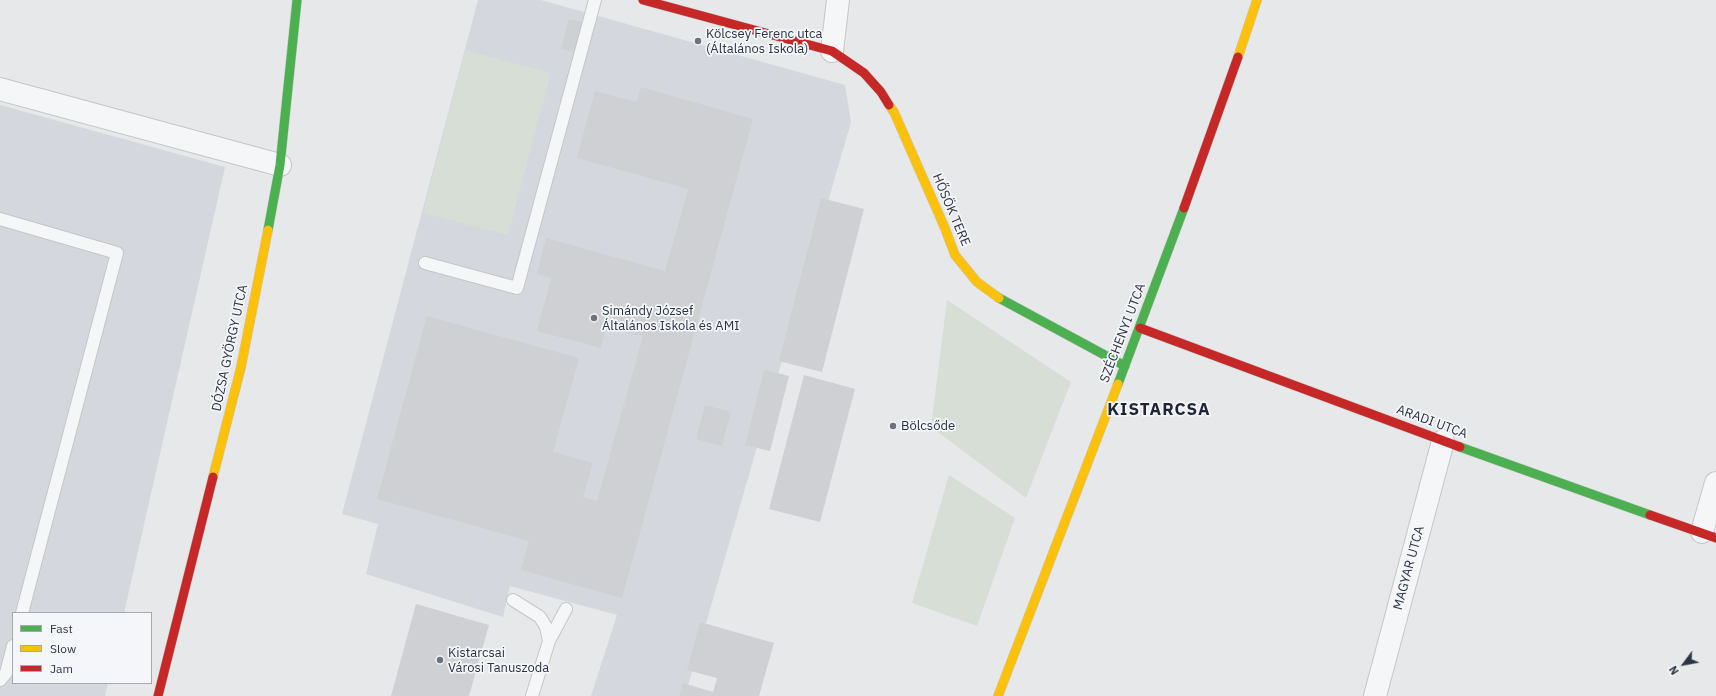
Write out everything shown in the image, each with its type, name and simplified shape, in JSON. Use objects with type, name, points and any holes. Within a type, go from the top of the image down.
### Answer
[{"type":"street","name":"DÓZSA GYÖRGY UTCA","points":[[158,696],[241,367],[280,164],[297,0]]},
{"type":"street","name":"HŐSÖK TERE","points":[[643,0],[832,51],[864,73],[881,92],[894,112],[944,226],[955,255],[977,282],[1004,302],[1125,366]]},
{"type":"street","points":[[832,51],[838,0]]},
{"type":"street","name":"SZÉCHENYI UTCA","points":[[998,696],[1140,328],[1226,94],[1257,0]]},
{"type":"street","points":[[0,89],[280,164]]},
{"type":"street","name":"ARADI UTCA","points":[[1140,328],[1443,441],[1709,535]]},
{"type":"street","name":"MAGYAR UTCA","points":[[1375,696],[1443,441]]},
{"type":"street","points":[[1709,535],[1716,483]]},
{"type":"lane","points":[[425,263],[517,288],[595,0]]},
{"type":"lane","points":[[0,218],[117,252],[22,612]]},
{"type":"lane","points":[[513,600],[540,617],[546,627],[549,640]]},
{"type":"lane","points":[[532,696],[549,640],[566,609]]},
{"type":"lane","points":[[0,680],[6,673],[12,650]]},
{"type":"shaded area","name":"Simándy József Általános Iskola és AMI","points":[[478,0],[541,0],[845,85],[851,122],[685,696],[591,696],[617,615],[510,586],[503,617],[366,574],[378,524],[342,514]]},
{"type":"shaded area","points":[[465,50],[551,73],[508,235],[423,213]]},
{"type":"shaded area","points":[[0,105],[225,167],[124,612],[12,612],[12,684],[108,684],[105,696],[0,696]]},
{"type":"shaded area","points":[[947,300],[1071,382],[1026,498],[931,427]]},
{"type":"shaded area","points":[[949,475],[1015,518],[977,626],[912,603]]},
{"type":"building","points":[[569,19],[582,22],[574,52],[561,49]]},
{"type":"building","points":[[641,87],[753,119],[622,598],[521,570],[529,541],[377,499],[427,316],[579,358],[553,452],[593,463],[583,497],[597,501],[643,336],[606,327],[601,348],[537,331],[551,278],[537,274],[546,238],[665,271],[688,189],[577,158],[595,91],[637,102]]},
{"type":"building","points":[[821,198],[864,209],[822,372],[779,361]]},
{"type":"building","points":[[764,370],[789,376],[770,451],[745,445]]},
{"type":"building","points":[[804,375],[855,389],[820,522],[769,509]]},
{"type":"building","points":[[705,405],[731,412],[722,446],[696,439]]},
{"type":"building","name":"Kistarcsai Városi Tanuszoda","points":[[416,604],[489,625],[469,696],[391,696]]},
{"type":"building","points":[[700,622],[774,643],[759,696],[679,696],[683,683],[713,692],[717,678],[687,670]]},
{"type":"traffic: fast","points":[[268,230],[280,165],[297,0]]},
{"type":"traffic: fast","points":[[1118,384],[1184,208]]},
{"type":"traffic: fast","points":[[999,298],[1125,366]]},
{"type":"traffic: fast","points":[[1460,447],[1650,515]]},
{"type":"traffic: slow","points":[[1238,57],[1257,0]]},
{"type":"traffic: slow","points":[[889,105],[894,112],[944,226],[955,255],[977,282],[999,298]]},
{"type":"traffic: slow","points":[[213,477],[241,367],[268,230]]},
{"type":"traffic: slow","points":[[998,696],[1118,384]]},
{"type":"traffic: jam","points":[[643,0],[832,51],[864,73],[881,92],[889,105]]},
{"type":"traffic: jam","points":[[1184,208],[1238,57]]},
{"type":"traffic: jam","points":[[1140,328],[1460,447]]},
{"type":"traffic: jam","points":[[158,696],[213,477]]},
{"type":"traffic: jam","points":[[1650,515],[1716,538]]},
{"type":"place","name":"Kölcsey Ferenc utca (Általános Iskola)","points":[[698,41]]},
{"type":"place","name":"Simándy József Általános Iskola és AMI","points":[[594,318]]},
{"type":"place","name":"Bölcsőde","points":[[893,426]]},
{"type":"place","name":"Kistarcsai Városi Tanuszoda","points":[[440,660]]},
{"type":"district","name":"KISTARCSA","points":[[1159,410]]}]
